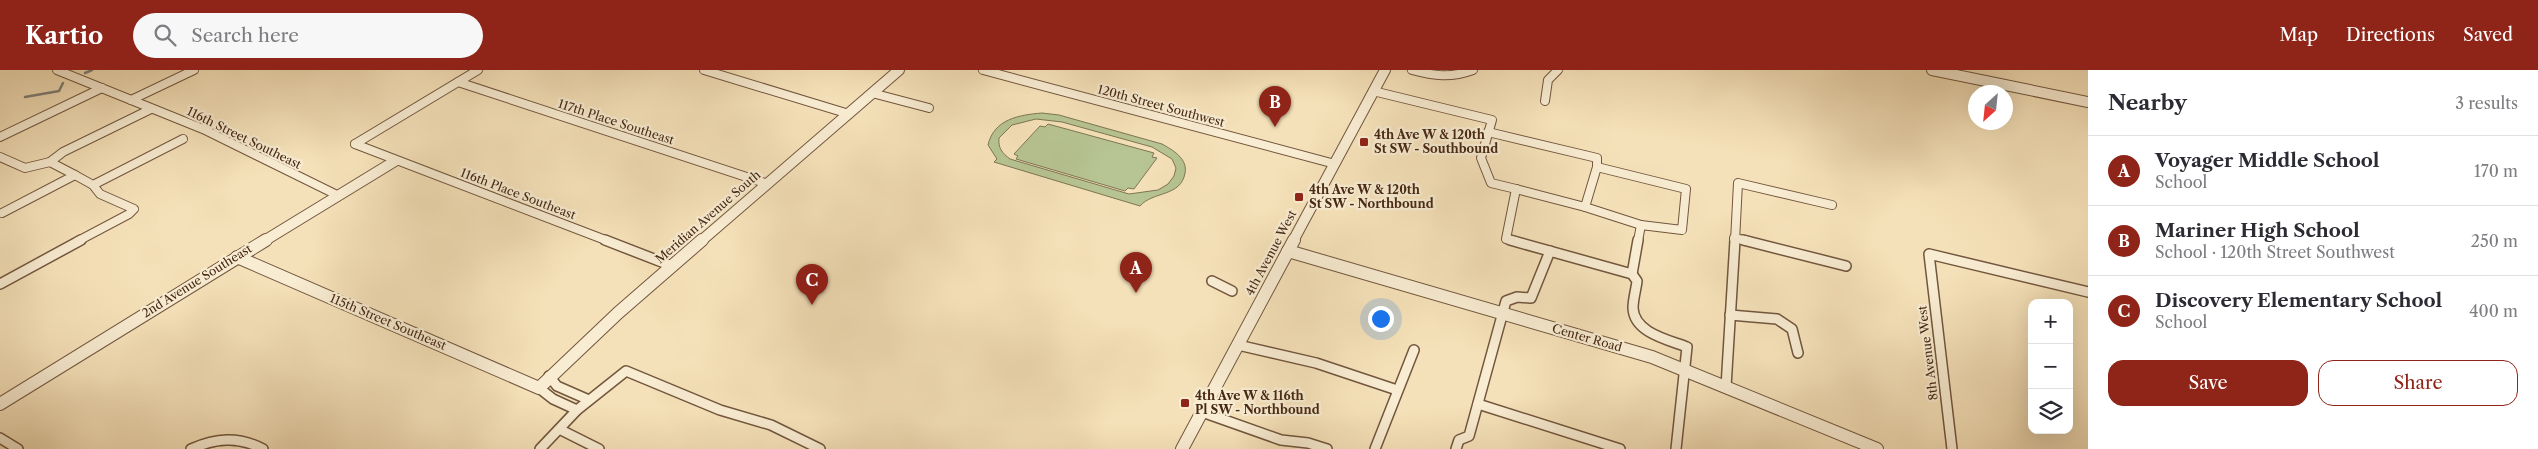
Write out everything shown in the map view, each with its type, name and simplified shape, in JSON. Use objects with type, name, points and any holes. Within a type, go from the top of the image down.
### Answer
[{"type":"street","name":"116th Street Southeast","points":[[57,70],[203,129],[337,195]]},
{"type":"street","points":[[131,100],[194,70]]},
{"type":"street","points":[[458,82],[478,70]]},
{"type":"street","points":[[704,70],[849,114]]},
{"type":"street","name":"Meridian Avenue South","points":[[539,388],[549,376],[672,266],[899,70]]},
{"type":"street","name":"120th Street Southwest","points":[[983,70],[1335,164]]},
{"type":"street","name":"4th Avenue West","points":[[1182,449],[1385,70]]},
{"type":"street","points":[[1412,70],[1432,76],[1456,78],[1473,70]]},
{"type":"street","points":[[1545,101],[1548,80],[1558,70]]},
{"type":"street","points":[[1932,70],[2088,102]]},
{"type":"street","name":"116th Place Southeast","points":[[458,82],[355,144],[672,266]]},
{"type":"street","name":"117th Place Southeast","points":[[458,82],[768,184]]},
{"type":"street","points":[[0,137],[102,88]]},
{"type":"street","points":[[1373,91],[1492,120],[1481,158],[1491,183],[1642,225],[1682,230],[1686,189],[1597,167]]},
{"type":"street","points":[[872,93],[929,108]]},
{"type":"street","points":[[0,157],[25,168],[50,162],[63,152],[150,108]]},
{"type":"street","points":[[1488,132],[1597,158],[1597,167],[1585,208]]},
{"type":"street","points":[[93,184],[183,139]]},
{"type":"street","name":"2nd Avenue Southeast","points":[[0,404],[337,195],[396,161]]},
{"type":"street","points":[[0,284],[129,214],[134,209],[100,194],[93,184],[50,162]]},
{"type":"street","points":[[2,213],[75,175]]},
{"type":"street","points":[[1726,387],[1738,183],[1832,205]]},
{"type":"street","points":[[1516,189],[1506,240],[1632,274],[1637,281],[1633,312],[1639,323],[1647,331],[1686,347],[1676,449]]},
{"type":"street","points":[[1632,274],[1642,225]]},
{"type":"street","points":[[1734,238],[1846,266]]},
{"type":"street","name":"Center Road","points":[[1288,251],[1652,357],[1877,449]]},
{"type":"street","points":[[1456,449],[1459,440],[1469,436],[1506,301],[1517,297],[1531,298],[1550,251]]},
{"type":"street","name":"8th Avenue West","points":[[1952,449],[1929,254],[2088,292]]},
{"type":"street","name":"115th Street Southeast","points":[[237,257],[539,388]]},
{"type":"street","points":[[1212,281],[1232,291]]},
{"type":"street","points":[[1730,315],[1778,319],[1792,329],[1798,353]]},
{"type":"street","points":[[1238,345],[1316,363],[1397,390]]},
{"type":"street","points":[[1375,449],[1414,350]]},
{"type":"street","points":[[540,449],[561,430],[578,410],[626,371],[720,410],[771,425],[820,449]]},
{"type":"street","points":[[549,376],[557,386],[590,400]]},
{"type":"street","points":[[539,388],[553,399],[578,410]]},
{"type":"street","points":[[1478,404],[1620,449]]},
{"type":"street","points":[[1202,412],[1281,440],[1308,443],[1327,449]]},
{"type":"street","points":[[561,430],[600,449]]},
{"type":"street","points":[[0,438],[18,449]]},
{"type":"street","points":[[191,449],[205,442],[228,438],[249,441],[263,449]]},
{"type":"green space","points":[[1033,114],[1059,115],[1162,144],[1182,159],[1185,173],[1182,181],[1172,190],[1146,201],[1140,206],[994,162],[997,159],[988,145],[996,129],[1016,117]],"holes":[[[1036,119],[1062,122],[1152,147],[1172,159],[1176,168],[1174,176],[1168,184],[1158,190],[1129,194],[1010,159],[1000,147],[999,138],[1012,125]]]},
{"type":"green space","points":[[1048,124],[1154,153],[1152,157],[1157,158],[1134,189],[1128,188],[1125,191],[1016,159],[1018,156],[1014,154],[1040,126],[1045,127]]},
{"type":"waterway","points":[[85,73],[92,70]]},
{"type":"waterway","points":[[25,97],[59,91],[63,83]]},
{"type":"place","name":"Mariner High School","points":[[1275,127]]},
{"type":"place","name":"4th Ave W & 120th St SW - Southbound","points":[[1364,142]]},
{"type":"place","name":"4th Ave W & 120th St SW - Northbound","points":[[1299,197]]},
{"type":"place","name":"Voyager Middle School","points":[[1136,293]]},
{"type":"place","name":"Discovery Elementary School","points":[[812,305]]},
{"type":"place","name":"4th Ave W & 116th Pl SW - Northbound","points":[[1185,403]]}]
